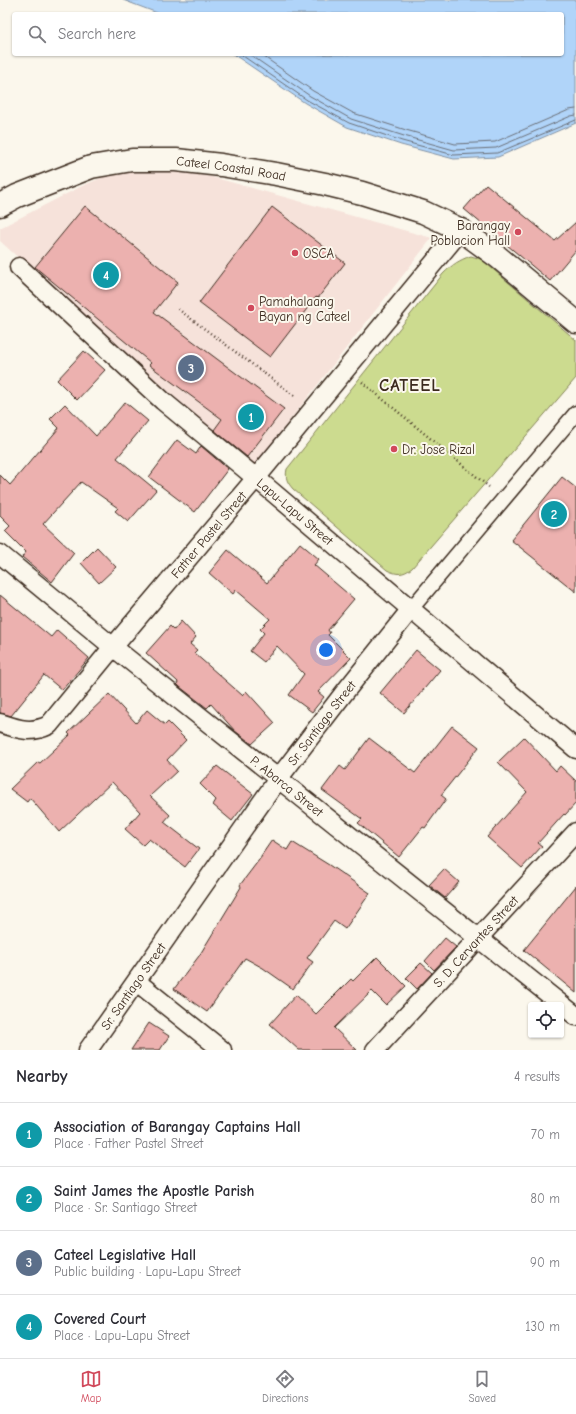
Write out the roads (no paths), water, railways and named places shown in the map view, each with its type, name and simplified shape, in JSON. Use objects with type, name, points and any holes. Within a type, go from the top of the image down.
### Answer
[{"type":"street","name":"Cateel Coastal Road","points":[[0,205],[17,196],[91,167],[132,160],[176,160],[221,165],[276,174],[325,184],[424,212],[461,230],[498,257],[576,322]]},
{"type":"street","name":"Father Pastel Street","points":[[0,723],[30,731],[39,730],[49,725],[112,647],[256,478],[461,230]]},
{"type":"street","name":"Lapu-Lapu Street","points":[[19,267],[163,401],[576,749]]},
{"type":"street","name":"Sr. Santiago Street","points":[[88,1050],[278,779],[411,609],[576,413]]},
{"type":"street","name":"P. Abarca Street","points":[[0,554],[112,647],[576,1016]]},
{"type":"street","name":"S. D. Cervantes Street","points":[[375,1050],[576,832]]},
{"type":"street","points":[[137,982],[222,1050]]},
{"type":"water","points":[[123,0],[576,0],[576,123],[498,157],[454,159],[401,145],[347,127],[305,103],[236,56],[564,56],[564,12],[155,12]]},
{"type":"place","name":"Barangay Poblacion Hall","points":[[518,232]]},
{"type":"place","name":"OSCA","points":[[295,253]]},
{"type":"place","name":"Covered Court","points":[[106,275]]},
{"type":"place","name":"Pamahalaang Bayan ng Cateel","points":[[251,308]]},
{"type":"place","name":"Cateel Legislative Hall","points":[[191,368]]},
{"type":"place","name":"Association of Barangay Captains Hall","points":[[251,417]]},
{"type":"place","name":"Dr. Jose Rizal","points":[[394,449]]},
{"type":"place","name":"Saint James the Apostle Parish","points":[[554,514]]},
{"type":"district","name":"CATEEL","points":[[410,385]]}]
